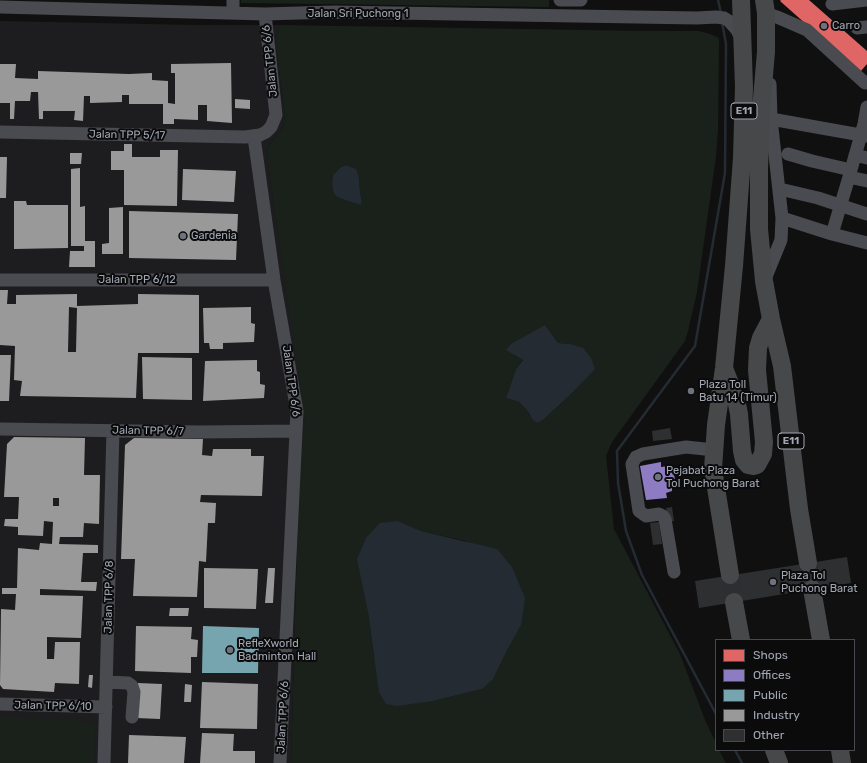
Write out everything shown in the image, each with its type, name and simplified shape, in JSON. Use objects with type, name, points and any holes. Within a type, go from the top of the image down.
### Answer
[{"type":"highway","name":"E11","points":[[765,7],[766,65],[761,110],[759,229],[764,281],[782,366],[795,480],[808,563]]},
{"type":"highway","name":"E11","points":[[725,13],[743,43],[744,87],[742,158],[734,266],[713,469],[730,575]]},
{"type":"highway","points":[[724,368],[736,399],[744,460],[748,465],[757,465],[763,454],[764,442],[757,370],[758,348],[760,338],[771,319]]},
{"type":"highway","points":[[812,589],[821,639]]},
{"type":"highway","points":[[734,602],[741,639]]},
{"type":"highway","points":[[774,751],[779,763]]},
{"type":"highway","points":[[840,751],[842,763]]},
{"type":"street","points":[[232,13],[233,0]]},
{"type":"street","points":[[561,16],[560,0],[581,0]]},
{"type":"street","points":[[737,0],[725,13],[737,30],[743,43]]},
{"type":"street","points":[[832,4],[867,0]]},
{"type":"street","name":"Jalan Sri Puchong 1","points":[[0,7],[19,4],[158,6],[232,13],[265,14],[334,12],[697,18],[725,13]]},
{"type":"street","points":[[765,7],[777,16],[807,30],[865,83],[867,82]]},
{"type":"street","name":"Jalan TPP 6/6","points":[[265,14],[276,115],[272,127],[266,132],[254,137],[274,280],[297,410],[280,763]]},
{"type":"street","points":[[764,281],[781,240],[782,218],[771,119],[770,84],[766,65]]},
{"type":"street","points":[[832,234],[850,173],[861,157],[867,106]]},
{"type":"street","points":[[771,119],[865,130]]},
{"type":"street","name":"Jalan TPP 5/17","points":[[0,132],[254,137]]},
{"type":"street","points":[[788,154],[850,173],[867,182]]},
{"type":"street","points":[[784,190],[818,198],[867,214]]},
{"type":"street","points":[[782,218],[832,234],[867,243]]},
{"type":"street","name":"Jalan TPP 6/12","points":[[0,280],[274,280]]},
{"type":"street","name":"Jalan TPP 6/7","points":[[0,429],[201,432],[296,431]]},
{"type":"street","name":"Jalan TPP 6/8","points":[[104,763],[113,430]]},
{"type":"street","points":[[674,572],[665,519],[659,514],[646,516],[639,511],[632,468],[634,461],[639,455],[686,447],[714,450]]},
{"type":"street","points":[[107,682],[128,683],[132,686],[134,692],[132,718]]},
{"type":"street","name":"Jalan TPP 6/10","points":[[0,704],[106,707]]},
{"type":"shaded area","points":[[241,0],[549,0],[549,7],[241,3]]},
{"type":"shaded area","points":[[0,21],[195,25],[280,25],[275,39],[285,116],[283,127],[266,150],[306,419],[299,473],[291,763],[0,763]]},
{"type":"shaded area","points":[[280,25],[699,31],[719,38],[718,129],[716,156],[697,292],[688,331],[685,341],[612,442],[606,456],[614,529],[680,654],[705,720],[715,741],[715,751],[720,751],[726,763],[291,763],[299,473],[305,419],[266,150],[283,127],[285,116],[275,39]],"holes":[[[346,165],[351,167],[359,178],[362,202],[360,205],[342,199],[333,191],[333,175],[341,167]],[[545,325],[558,343],[570,344],[594,369],[571,394],[538,423],[529,415],[526,409],[519,402],[506,398],[516,369],[523,359],[515,356]],[[398,521],[421,531],[466,541],[521,625],[482,689],[433,701],[374,657],[368,612]]]},
{"type":"shaded area","points":[[346,165],[356,169],[359,178],[362,202],[360,205],[336,196],[333,191],[333,175],[341,167]]},
{"type":"shaded area","points":[[545,325],[558,343],[570,344],[583,348],[591,358],[595,369],[571,394],[538,423],[533,420],[526,409],[519,402],[506,398],[516,369],[523,360],[506,350],[511,344]]},
{"type":"shaded area","points":[[398,521],[421,531],[497,549],[512,567],[525,598],[521,625],[493,679],[482,689],[433,701],[397,706],[386,704],[379,692],[368,612],[357,559],[366,538],[380,523]]},
{"type":"shaded area","points":[[0,717],[87,721],[95,726],[94,763],[0,763]]},
{"type":"building: Shops","name":"Carro","points":[[809,0],[867,51],[867,64],[860,72],[780,1]]},
{"type":"building: Offices","name":"Pejabat Plaza Tol Puchong Barat","points":[[661,462],[661,467],[669,466],[670,470],[674,473],[675,482],[672,485],[672,491],[666,493],[667,498],[646,500],[640,466]]},
{"type":"building: Public","name":"RefleXworld Badminton Hall","points":[[203,626],[259,628],[258,673],[202,673]]},
{"type":"building: Industry","points":[[231,63],[232,123],[207,121],[207,105],[198,105],[198,120],[174,119],[174,124],[163,124],[163,104],[129,104],[129,95],[122,95],[122,102],[90,103],[90,96],[84,96],[83,121],[74,120],[75,111],[43,111],[43,119],[39,119],[38,92],[31,92],[30,101],[15,101],[14,119],[10,119],[10,103],[0,103],[0,64],[16,64],[15,78],[38,79],[38,71],[129,74],[152,73],[152,80],[168,81],[168,103],[175,104],[175,73],[171,73],[171,64]]},
{"type":"building: Industry","points":[[235,99],[250,100],[250,109],[235,108]]},
{"type":"building: Industry","points":[[124,144],[132,144],[132,157],[160,157],[160,150],[178,150],[177,206],[124,205],[124,170],[111,170],[111,151],[124,151]]},
{"type":"building: Industry","points":[[70,153],[82,153],[81,164],[70,164]]},
{"type":"building: Industry","points":[[0,157],[7,157],[6,198],[0,198]]},
{"type":"building: Industry","points":[[80,168],[80,207],[85,206],[85,241],[95,241],[95,267],[69,267],[70,251],[84,251],[84,246],[71,246],[71,169]]},
{"type":"building: Industry","points":[[183,169],[236,171],[234,202],[182,200]]},
{"type":"building: Industry","points":[[14,201],[26,201],[27,205],[68,205],[68,248],[14,249]]},
{"type":"building: Industry","points":[[123,207],[123,254],[102,254],[102,244],[109,243],[109,208]]},
{"type":"building: Industry","name":"Gardenia","points":[[129,211],[238,214],[236,260],[129,258]]},
{"type":"building: Industry","points":[[0,290],[8,290],[7,304],[16,304],[16,295],[77,294],[77,306],[138,304],[138,294],[199,295],[199,353],[138,353],[136,398],[20,396],[22,381],[14,380],[15,346],[0,345]],"holes":[[[69,307],[77,308],[76,352],[68,352]]]},
{"type":"building: Industry","points":[[251,307],[251,323],[255,324],[254,342],[223,343],[223,349],[210,349],[209,343],[204,343],[203,308]]},
{"type":"building: Industry","points":[[0,355],[11,355],[9,401],[0,401]]},
{"type":"building: Industry","points":[[142,357],[192,358],[192,400],[143,399]]},
{"type":"building: Industry","points":[[257,360],[257,371],[260,372],[260,384],[265,385],[264,398],[203,401],[205,361]]},
{"type":"building: Industry","points":[[14,437],[85,438],[84,475],[100,475],[99,524],[84,523],[83,537],[60,537],[59,544],[98,545],[98,553],[83,553],[81,582],[97,582],[96,591],[40,589],[40,595],[83,596],[81,638],[47,637],[47,659],[54,659],[55,642],[80,642],[79,684],[55,683],[54,692],[3,689],[0,685],[1,609],[15,610],[16,594],[2,594],[2,588],[17,588],[18,548],[39,550],[40,543],[52,544],[53,522],[44,521],[43,536],[18,535],[18,527],[4,526],[5,519],[18,519],[19,497],[4,497],[7,444]],"holes":[[[53,498],[59,498],[59,506],[53,506]]]},
{"type":"building: Industry","points":[[134,438],[203,439],[202,455],[212,456],[213,449],[251,449],[251,456],[264,456],[262,496],[201,495],[200,502],[216,503],[215,523],[208,523],[206,562],[199,561],[197,597],[133,596],[135,559],[121,559],[125,445]]},
{"type":"building: Industry","points":[[204,568],[258,569],[256,609],[204,608]]},
{"type":"building: Industry","points":[[268,568],[275,568],[273,603],[265,603]]},
{"type":"building: Industry","points":[[170,608],[189,608],[188,616],[169,616]]},
{"type":"building: Industry","points":[[136,626],[192,627],[191,639],[198,640],[197,657],[191,657],[191,673],[135,671]]},
{"type":"building: Industry","points":[[89,675],[93,675],[92,688],[88,687]]},
{"type":"building: Industry","points":[[202,682],[258,684],[257,729],[200,728]]},
{"type":"building: Industry","points":[[138,683],[162,684],[160,719],[136,718]]},
{"type":"building: Industry","points":[[185,684],[192,685],[191,702],[184,702]]},
{"type":"building: Industry","points":[[202,733],[234,734],[233,751],[255,751],[255,763],[200,763]]},
{"type":"building: Industry","points":[[129,735],[186,737],[184,763],[128,763]]},
{"type":"building: Other","points":[[670,428],[672,439],[653,441],[652,431]]},
{"type":"building: Other","points":[[672,507],[674,521],[669,522],[666,508]]},
{"type":"building: Other","points":[[659,522],[662,544],[653,545],[650,523]]},
{"type":"building: Other","name":"Plaza Tol Puchong Barat","points":[[847,557],[851,583],[699,608],[695,581]]},
{"type":"waterway","points":[[718,0],[721,13]]},
{"type":"waterway","points":[[715,712],[642,575],[626,531],[618,483],[617,451],[695,346],[725,173],[726,44],[722,22]]},
{"type":"waterway","points":[[736,751],[742,763]]},
{"type":"tunnel","points":[[808,563],[812,589]]},
{"type":"tunnel","points":[[730,575],[734,602]]},
{"type":"place","name":"Carro","points":[[824,26]]},
{"type":"place","name":"Gardenia","points":[[183,236]]},
{"type":"place","name":"Plaza Toll Batu 14 (Timur)","points":[[691,391]]},
{"type":"place","name":"Pejabat Plaza Tol Puchong Barat","points":[[658,477]]},
{"type":"place","name":"Plaza Tol Puchong Barat","points":[[773,582]]},
{"type":"place","name":"RefleXworld Badminton Hall","points":[[230,650]]}]
